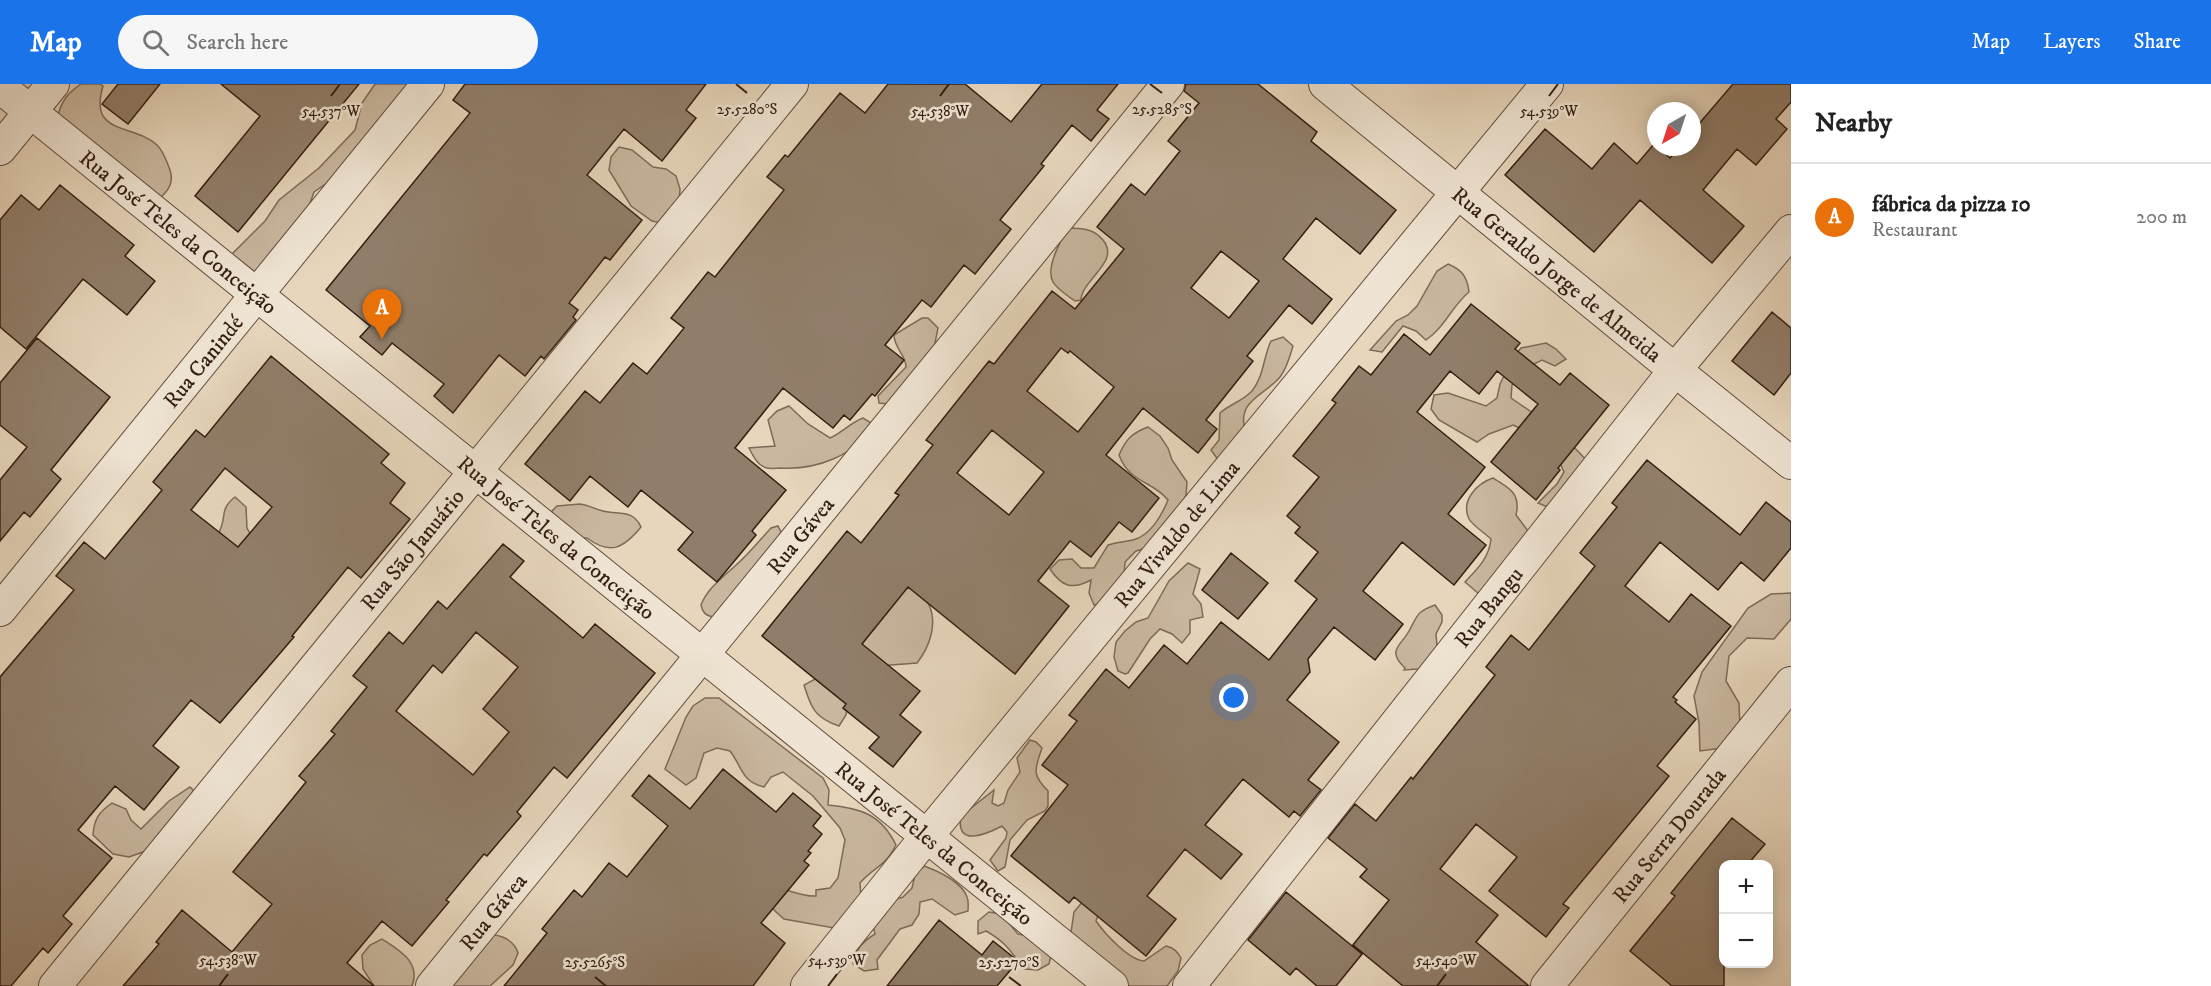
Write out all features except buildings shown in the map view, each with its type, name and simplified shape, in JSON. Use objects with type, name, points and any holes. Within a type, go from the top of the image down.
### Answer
[{"type":"street","points":[[0,149],[53,84]]},
{"type":"street","name":"Rua Canindé","points":[[0,610],[428,84]]},
{"type":"street","name":"Rua São Januário","points":[[55,986],[792,84]]},
{"type":"street","name":"Rua Gávea","points":[[432,986],[1168,84]]},
{"type":"street","name":"Rua Geraldo Jorge de Almeida","points":[[1325,84],[1791,463]]},
{"type":"street","name":"Rua Vivaldo de Lima","points":[[807,986],[926,837],[1547,84]]},
{"type":"street","name":"Rua José Teles da Conceição","points":[[0,87],[1112,986]]},
{"type":"street","name":"Rua Bangu","points":[[1189,986],[1675,370],[1791,231]]},
{"type":"street","name":"Rua Serra Dourada","points":[[1546,986],[1791,683]]},
{"type":"shaded area","points":[[81,84],[103,86],[100,102],[102,113],[107,121],[147,138],[161,150],[170,170],[171,182],[160,198],[58,115],[66,97]]},
{"type":"shaded area","points":[[375,84],[415,84],[356,163],[314,192],[296,243],[257,277],[229,257],[265,221],[279,200],[319,168],[355,130],[362,103]]},
{"type":"shaded area","points":[[619,147],[632,150],[653,167],[666,169],[676,176],[680,189],[679,204],[666,224],[652,221],[631,206],[609,170],[611,157]]},
{"type":"shaded area","points":[[1069,228],[1095,233],[1103,240],[1107,248],[1104,263],[1087,285],[1081,300],[1075,301],[1057,287],[1051,276],[1055,254]]},
{"type":"shaded area","points":[[1448,264],[1463,274],[1469,292],[1433,335],[1426,340],[1416,331],[1403,326],[1382,352],[1370,350],[1396,321],[1408,315],[1417,306],[1437,271]]},
{"type":"shaded area","points":[[922,318],[928,318],[938,328],[930,368],[888,404],[879,403],[878,396],[906,367],[894,335]]},
{"type":"shaded area","points":[[1283,337],[1293,346],[1285,370],[1273,384],[1247,406],[1244,414],[1246,434],[1219,461],[1211,450],[1219,440],[1220,413],[1252,391],[1259,379],[1271,341]]},
{"type":"shaded area","points":[[1546,343],[1566,359],[1555,366],[1542,360],[1530,366],[1512,385],[1511,398],[1543,420],[1590,464],[1550,508],[1538,503],[1557,484],[1564,472],[1550,450],[1543,444],[1513,425],[1489,434],[1477,442],[1439,420],[1431,409],[1434,395],[1448,393],[1486,406],[1497,398],[1500,384],[1512,359],[1521,348]]},
{"type":"shaded area","points":[[789,406],[808,424],[830,438],[863,418],[873,424],[857,445],[834,459],[794,468],[764,467],[756,460],[749,448],[775,446],[768,420],[777,411]]},
{"type":"shaded area","points":[[1148,427],[1160,436],[1187,482],[1186,495],[1178,518],[1150,547],[1136,551],[1125,562],[1124,575],[1109,603],[1094,605],[1089,593],[1091,580],[1078,585],[1068,585],[1059,580],[1050,569],[1059,560],[1072,559],[1081,568],[1094,568],[1108,545],[1139,538],[1150,530],[1159,518],[1168,500],[1135,477],[1119,455],[1130,437]]},
{"type":"shaded area","points":[[1493,478],[1513,492],[1517,502],[1516,515],[1531,535],[1479,594],[1465,582],[1485,557],[1491,539],[1471,522],[1467,505],[1476,488]]},
{"type":"shaded area","points":[[235,497],[246,507],[247,528],[269,568],[218,534],[225,510]]},
{"type":"shaded area","points":[[580,504],[603,511],[630,515],[638,521],[641,527],[622,545],[603,547],[587,538],[580,538],[553,517],[552,511],[557,506]]},
{"type":"shaded area","points":[[778,526],[781,532],[773,551],[714,617],[705,614],[701,605],[711,589],[771,528]]},
{"type":"shaded area","points":[[1188,563],[1200,569],[1193,594],[1201,604],[1203,617],[1190,620],[1190,633],[1182,643],[1172,634],[1160,629],[1150,639],[1128,673],[1118,671],[1114,657],[1116,642],[1136,622],[1148,618],[1169,581]]},
{"type":"shaded area","points":[[899,574],[924,596],[932,612],[931,636],[925,650],[917,663],[878,666],[850,691],[846,715],[839,726],[831,723],[815,711],[804,685],[815,679],[820,681]]},
{"type":"shaded area","points":[[1791,593],[1791,619],[1774,639],[1747,638],[1729,656],[1726,681],[1739,703],[1740,728],[1722,748],[1700,751],[1699,723],[1694,696],[1702,672],[1748,608],[1771,594]]},
{"type":"shaded area","points":[[1435,605],[1442,615],[1442,622],[1436,634],[1437,647],[1430,664],[1418,669],[1404,670],[1405,668],[1396,657],[1397,648],[1418,615]]},
{"type":"shaded area","points":[[705,698],[719,698],[823,778],[829,790],[828,805],[850,808],[868,815],[884,826],[896,845],[883,863],[860,883],[861,897],[834,928],[784,919],[774,910],[771,898],[777,888],[816,896],[816,890],[830,888],[838,878],[845,840],[840,828],[813,796],[783,772],[771,777],[764,787],[756,784],[743,773],[730,751],[717,748],[704,753],[696,778],[686,785],[665,769],[686,717],[693,706]]},
{"type":"shaded area","points":[[1030,740],[1042,748],[1036,771],[1039,780],[1048,791],[1048,806],[1045,811],[1027,820],[1010,840],[1005,867],[998,871],[990,860],[1006,838],[1007,832],[1002,826],[981,835],[967,835],[960,826],[961,816],[994,790],[992,803],[998,806],[1004,803],[1008,790],[1020,772],[1017,758]]},
{"type":"shaded area","points":[[190,787],[199,796],[157,847],[129,857],[113,854],[93,835],[98,816],[112,803],[126,809],[131,820],[141,829],[169,801]]},
{"type":"shaded area","points":[[924,866],[942,874],[960,887],[968,899],[968,911],[955,915],[932,899],[920,902],[919,914],[912,925],[900,929],[877,960],[878,969],[864,971],[853,964],[860,946],[875,934],[872,921],[890,901],[903,897],[912,888],[915,875]]},
{"type":"shaded area","points":[[1089,894],[1103,903],[1096,921],[1111,939],[1131,956],[1144,961],[1166,946],[1177,952],[1181,958],[1178,971],[1167,986],[1124,986],[1067,937],[1071,932],[1074,912]]},
{"type":"shaded area","points":[[989,912],[1001,914],[1018,934],[1030,936],[1052,951],[1049,964],[1038,970],[1024,969],[999,939],[986,931],[978,934],[978,921]]},
{"type":"shaded area","points":[[494,935],[505,938],[514,946],[518,953],[513,965],[490,986],[445,986]]},
{"type":"shaded area","points":[[382,939],[402,953],[411,964],[414,970],[412,986],[374,986],[363,969],[362,955],[370,945]]},
{"type":"place","name":"fábrica da pizza 10","points":[[382,339]]}]
